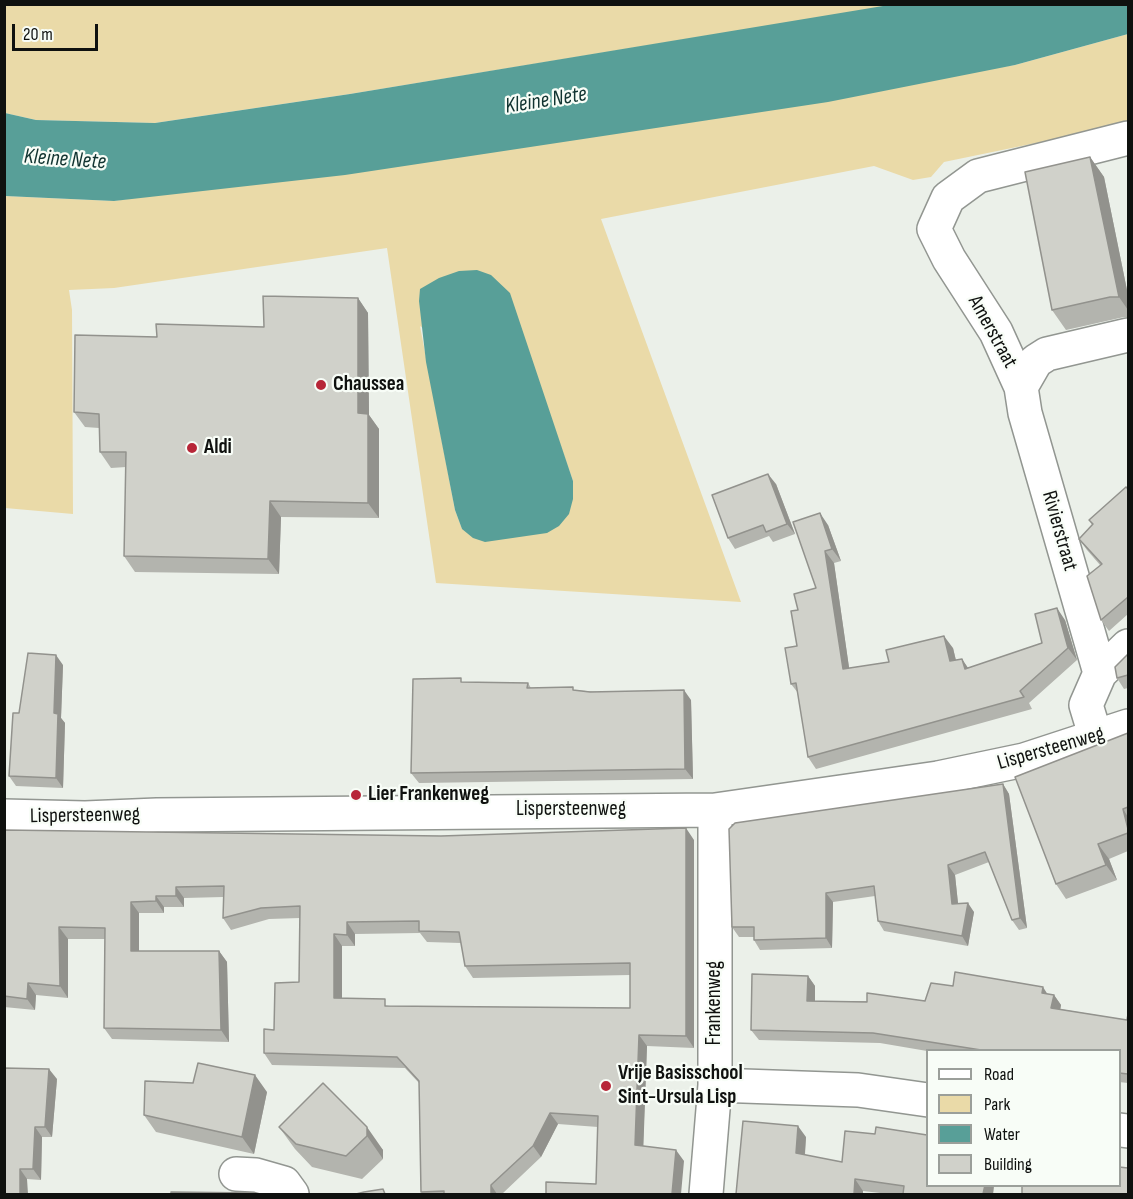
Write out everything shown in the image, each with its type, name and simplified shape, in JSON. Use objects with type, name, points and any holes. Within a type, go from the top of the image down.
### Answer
[{"type":"street","name":"Amerstraat","points":[[1021,387],[996,332],[949,259],[934,229],[948,198],[978,176],[1128,138]]},
{"type":"street","name":"Amerstraat","points":[[1021,387],[1036,361],[1047,354],[1128,335]]},
{"type":"street","name":"Rivierstraat","points":[[1021,387],[1025,413],[1100,673]]},
{"type":"street","points":[[1096,738],[1086,705],[1100,673],[1128,646]]},
{"type":"street","name":"Lispersteenweg","points":[[4,816],[85,818],[714,810],[938,778],[1024,760],[1128,726]]},
{"type":"street","name":"Frankenweg","points":[[706,1194],[715,1086],[714,810]]},
{"type":"street","points":[[715,1086],[858,1090],[926,1100]]},
{"type":"street","points":[[236,1174],[256,1175],[284,1183],[292,1194]]},
{"type":"green space","points":[[4,5],[895,5],[350,94],[155,123],[36,120],[5,113]]},
{"type":"green space","points":[[1128,34],[1128,124],[944,162],[931,177],[913,180],[874,166],[601,219],[741,602],[436,583],[387,248],[114,288],[69,290],[72,310],[73,514],[5,508],[4,196],[114,201],[1015,65]],"holes":[[[420,326],[554,427],[573,481],[573,499],[462,529],[455,510]]]},
{"type":"water","name":"Kleine Nete","points":[[895,4],[1128,5],[1128,34],[1015,65],[828,102],[345,175],[114,201],[5,196],[5,113],[36,120],[155,123],[350,94]]},
{"type":"water","points":[[477,270],[491,275],[510,293],[573,481],[573,499],[569,514],[559,526],[547,533],[485,542],[473,538],[462,529],[455,510],[426,362],[419,301],[420,289],[439,278],[459,271]]},
{"type":"building","points":[[1090,157],[1119,297],[1052,310],[1025,172]]},
{"type":"building","points":[[263,296],[358,298],[358,413],[368,414],[368,503],[270,501],[268,559],[124,556],[126,452],[100,452],[99,414],[74,412],[75,335],[157,337],[156,324],[264,327]]},
{"type":"building","points":[[768,474],[787,524],[766,532],[763,525],[728,538],[712,495]]},
{"type":"building","points":[[1126,487],[1128,489],[1128,597],[1101,620],[1087,576],[1102,564],[1079,539],[1093,524],[1089,520]]},
{"type":"building","points":[[820,513],[832,549],[825,551],[843,669],[889,662],[886,650],[944,636],[950,661],[962,659],[965,669],[1042,643],[1035,614],[1057,608],[1068,648],[1020,691],[1024,697],[808,757],[796,683],[791,684],[785,648],[797,646],[791,611],[798,610],[794,594],[816,588],[793,522]]},
{"type":"building","points":[[28,653],[56,655],[54,713],[58,714],[56,778],[9,776],[13,713],[19,713]]},
{"type":"building","points":[[1128,654],[1128,675],[1117,678],[1115,667]]},
{"type":"building","points":[[461,678],[461,682],[528,683],[527,688],[573,687],[573,690],[590,692],[684,690],[685,769],[411,773],[413,679]]},
{"type":"building","points":[[1128,733],[1128,807],[1123,809],[1128,833],[1098,844],[1106,865],[1056,884],[1015,777]]},
{"type":"building","points":[[1003,784],[1020,918],[1012,920],[985,852],[948,865],[952,904],[968,903],[962,936],[878,921],[874,886],[826,893],[826,938],[754,940],[754,927],[732,927],[729,829],[735,823]]},
{"type":"building","points":[[686,828],[686,1036],[639,1035],[635,1145],[676,1150],[672,1194],[546,1194],[546,1182],[596,1184],[598,1116],[550,1113],[533,1146],[491,1185],[491,1194],[421,1192],[419,1081],[397,1057],[264,1053],[264,1029],[274,1030],[275,983],[299,982],[300,906],[261,908],[223,918],[224,886],[176,887],[176,896],[156,896],[156,901],[131,902],[131,951],[219,951],[221,1030],[104,1028],[105,928],[59,927],[60,986],[28,983],[27,999],[4,996],[4,830],[441,836]],"holes":[[[419,921],[419,931],[459,932],[465,966],[630,963],[630,1008],[385,1006],[385,999],[334,998],[334,934],[347,935],[347,922]]]},
{"type":"building","points":[[955,972],[1043,987],[1042,993],[1054,995],[1051,1008],[1127,1020],[1128,1014],[1128,1074],[1121,1073],[1121,1049],[975,1049],[873,1033],[751,1030],[752,974],[808,976],[807,1001],[867,1002],[867,993],[925,1001],[931,983],[953,986]]},
{"type":"building","points":[[198,1063],[255,1075],[242,1137],[144,1115],[145,1081],[193,1083]]},
{"type":"building","points":[[4,1068],[49,1069],[45,1127],[35,1127],[33,1169],[20,1169],[20,1194],[4,1194]]},
{"type":"building","points":[[323,1083],[367,1127],[367,1136],[346,1156],[296,1144],[279,1127]]},
{"type":"building","points":[[743,1121],[798,1126],[796,1153],[842,1162],[845,1131],[875,1134],[876,1127],[926,1135],[926,1187],[985,1187],[983,1194],[903,1194],[904,1186],[855,1179],[854,1194],[736,1194]]},
{"type":"building","points":[[1121,1167],[1128,1168],[1128,1194],[1022,1194],[1022,1187],[1121,1187]]},
{"type":"building","points":[[383,1189],[385,1194],[356,1194],[364,1192]]},
{"type":"building","points":[[171,1192],[255,1193],[255,1194],[171,1194]]},
{"type":"place","name":"Chaussea","points":[[321,385]]},
{"type":"place","name":"Aldi","points":[[192,448]]},
{"type":"place","name":"Lier Frankenweg","points":[[356,795]]},
{"type":"place","name":"Vrije Basisschool Sint-Ursula Lisp","points":[[606,1086]]}]
